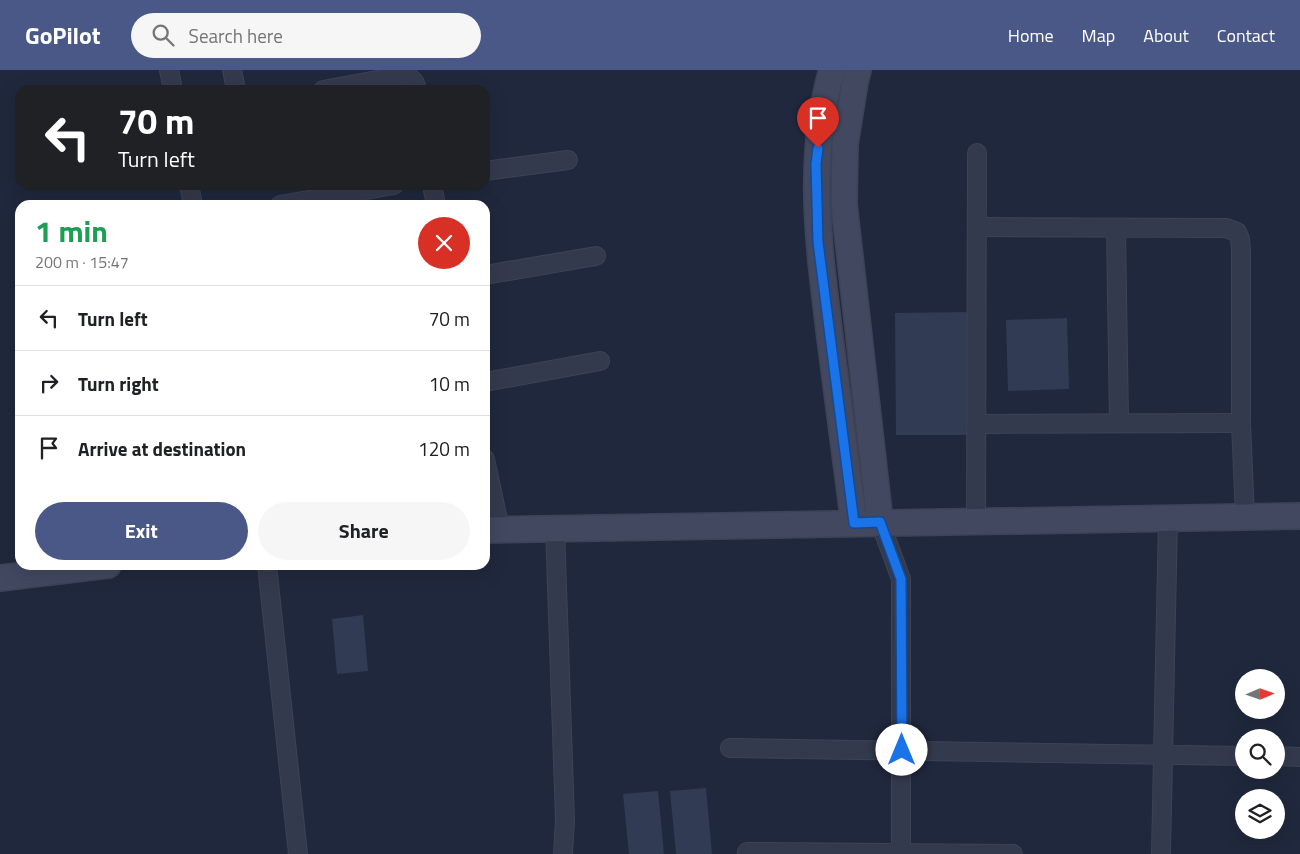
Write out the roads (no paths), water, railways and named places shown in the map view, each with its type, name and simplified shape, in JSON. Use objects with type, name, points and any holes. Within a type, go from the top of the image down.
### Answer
[{"type":"street","points":[[169,70],[172,85]]},
{"type":"street","points":[[232,70],[235,85]]},
{"type":"street","points":[[832,70],[823,99],[816,164],[818,242],[854,523]]},
{"type":"street","points":[[858,70],[845,144],[844,204],[880,522],[901,579],[901,853]]},
{"type":"street","points":[[331,85],[342,78],[404,75],[411,77],[416,85]]},
{"type":"street","points":[[976,521],[977,153]]},
{"type":"street","points":[[490,170],[568,160]]},
{"type":"street","points":[[308,200],[366,190]]},
{"type":"street","points":[[977,227],[1226,228],[1236,232],[1240,239],[1241,250],[1242,423],[1245,517]]},
{"type":"street","points":[[1116,228],[1119,424]]},
{"type":"street","points":[[490,274],[596,256]]},
{"type":"street","points":[[490,381],[600,361]]},
{"type":"street","points":[[976,424],[1242,423]]},
{"type":"street","points":[[490,503],[493,530],[1300,516]]},
{"type":"street","points":[[1161,854],[1168,518]]},
{"type":"street","points":[[555,528],[565,820],[563,854]]},
{"type":"street","points":[[0,578],[66,570]]},
{"type":"street","points":[[269,570],[298,854]]},
{"type":"street","points":[[730,748],[1235,756]]},
{"type":"street","points":[[1285,756],[1300,757]]},
{"type":"street","points":[[747,852],[1013,854]]}]
